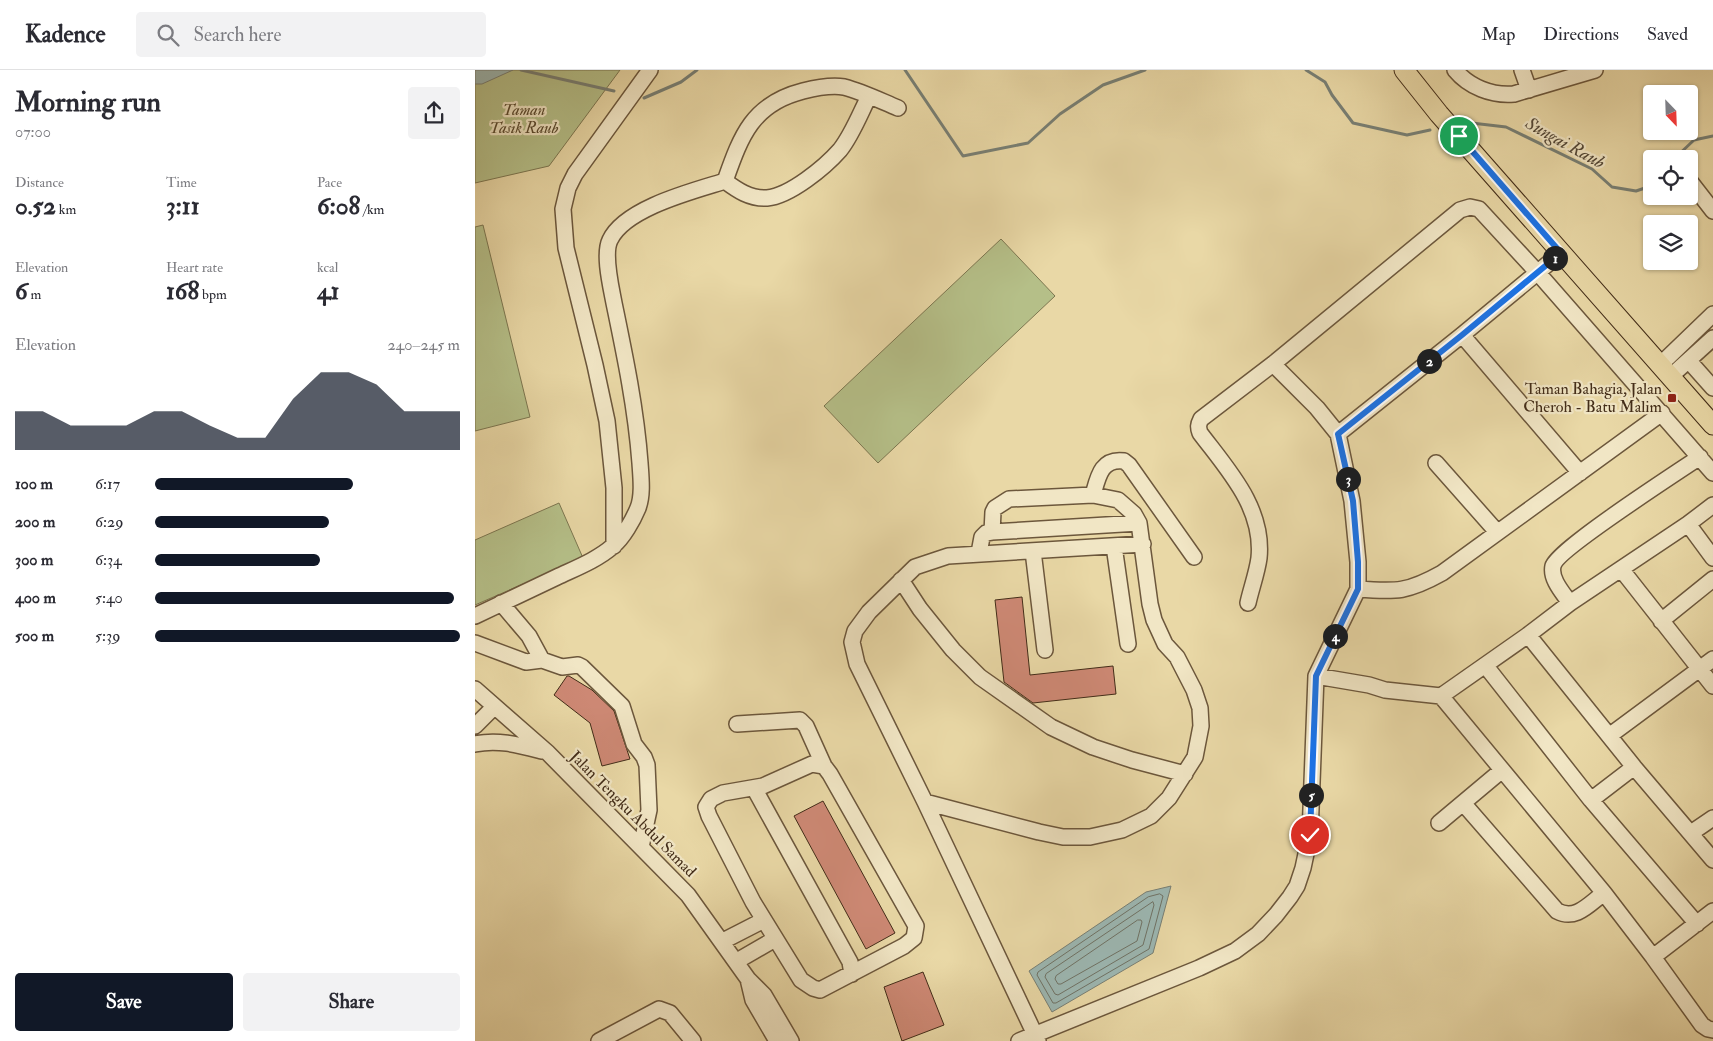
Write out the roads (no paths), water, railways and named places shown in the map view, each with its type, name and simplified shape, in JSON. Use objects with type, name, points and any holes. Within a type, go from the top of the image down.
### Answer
[{"type":"main road","points":[[1405,70],[1439,114],[1713,425]]},
{"type":"street","points":[[614,546],[614,488],[607,421],[566,248],[563,209],[568,188],[575,174],[650,70]]},
{"type":"street","points":[[1455,70],[1469,84],[1496,94],[1514,94],[1586,71]]},
{"type":"street","points":[[1523,70],[1529,90]]},
{"type":"street","points":[[725,181],[737,147],[748,126],[765,108],[789,94],[816,88],[843,87],[898,108]]},
{"type":"street","points":[[725,181],[736,190],[751,196],[767,198],[805,181],[825,166],[841,149],[869,96]]},
{"type":"street","points":[[475,616],[591,561],[614,546],[626,529],[638,508],[641,489],[639,445],[631,385],[611,288],[607,253],[609,240],[621,226],[642,211],[673,197],[725,181]]},
{"type":"street","points":[[1698,192],[1713,211]]},
{"type":"street","points":[[1248,604],[1259,559],[1254,519],[1241,488],[1200,432],[1198,427],[1201,419],[1273,364],[1460,210],[1470,207],[1479,209],[1538,273],[1713,473]]},
{"type":"street","points":[[1338,434],[1561,253]]},
{"type":"street","points":[[1665,370],[1713,314]]},
{"type":"street","points":[[1462,335],[1580,473]]},
{"type":"street","points":[[1665,370],[1689,361],[1713,338]]},
{"type":"street","points":[[1689,361],[1713,388]]},
{"type":"street","points":[[1019,1041],[1036,1038],[1235,951],[1257,934],[1290,897],[1303,868],[1310,835],[1316,676],[1358,589],[1358,562],[1353,501],[1338,434],[1317,408],[1273,364]]},
{"type":"street","points":[[1358,589],[1390,592],[1404,590],[1442,573],[1662,413]]},
{"type":"street","points":[[1570,603],[1558,585],[1553,572],[1555,561],[1561,554],[1700,457]]},
{"type":"street","points":[[1093,495],[1099,473],[1104,465],[1111,461],[1124,461],[1129,465],[1194,557]]},
{"type":"street","points":[[1436,462],[1497,532]]},
{"type":"street","points":[[925,802],[1063,837],[1090,837],[1122,830],[1151,816],[1169,798],[1195,757],[1201,726],[1200,708],[1194,690],[1177,657],[1165,644],[1153,620],[1139,523],[1127,506],[1118,500],[1093,495],[1009,499],[995,508],[992,532]]},
{"type":"street","points":[[1316,676],[1369,685],[1385,690],[1441,696],[1529,635],[1570,603],[1688,524],[1713,505]]},
{"type":"street","points":[[979,553],[981,537],[986,533],[1139,523]]},
{"type":"street","points":[[1688,524],[1713,558]]},
{"type":"street","points":[[1036,1038],[925,802],[857,664],[852,642],[855,631],[869,612],[915,567],[933,560],[948,556],[979,553],[1143,544]]},
{"type":"street","points":[[1114,546],[1127,644]]},
{"type":"street","points":[[1033,550],[1045,650]]},
{"type":"street","points":[[1621,569],[1713,686]]},
{"type":"street","points":[[1661,621],[1713,579]]},
{"type":"street","points":[[901,580],[920,609],[953,650],[980,677],[1051,727],[1093,747],[1185,774]]},
{"type":"street","points":[[501,604],[529,636],[542,660]]},
{"type":"street","points":[[1529,635],[1634,768],[1713,860]]},
{"type":"street","points":[[475,643],[526,662],[542,660],[562,667],[582,667],[618,700],[625,710],[634,744],[644,757],[647,765],[649,810],[641,847]]},
{"type":"street","points":[[1609,736],[1713,658]]},
{"type":"street","points":[[1485,665],[1591,800],[1697,924]]},
{"type":"street","name":"Jalan Tengku Abdul Samad","points":[[475,689],[548,753],[688,895],[723,941],[748,979]]},
{"type":"street","points":[[1441,696],[1501,771],[1604,893],[1702,1025],[1707,1029],[1713,1030]]},
{"type":"street","points":[[475,726],[494,707]]},
{"type":"street","points":[[737,724],[800,720],[807,726],[824,766],[917,926],[914,938],[904,946],[821,990],[813,988],[801,980],[775,939],[709,816],[706,807],[711,799],[723,793],[763,786],[812,764],[824,766]]},
{"type":"street","points":[[475,744],[487,741],[511,743],[548,753]]},
{"type":"street","points":[[1591,800],[1634,768]]},
{"type":"street","points":[[1439,823],[1501,771]]},
{"type":"street","points":[[754,788],[850,962],[852,974]]},
{"type":"street","points":[[1463,803],[1557,911],[1567,916],[1578,913],[1604,893]]},
{"type":"street","points":[[1691,834],[1713,818]]},
{"type":"street","points":[[1653,957],[1713,911]]},
{"type":"street","points":[[723,941],[764,920]]},
{"type":"street","points":[[737,961],[775,939]]},
{"type":"street","points":[[748,979],[753,1000],[777,1041]]},
{"type":"street","points":[[748,979],[764,995],[791,1041]]},
{"type":"street","points":[[604,1040],[659,1009],[670,1013],[693,1041]]},
{"type":"water","points":[[475,70],[513,70],[482,84],[475,84]]},
{"type":"water","points":[[1171,886],[1153,953],[1052,1012],[1029,971],[1146,892]]},
{"type":"waterway","name":"Sungai Raub","points":[[521,70],[614,91]]},
{"type":"waterway","name":"Sungai Raub","points":[[644,98],[681,82],[697,70]]},
{"type":"waterway","name":"Sungai Raub","points":[[905,70],[963,156],[1028,143],[1060,114],[1103,85],[1145,70]]},
{"type":"waterway","name":"Sungai Raub","points":[[1306,70],[1325,82],[1332,95],[1353,123],[1407,135],[1430,130]]},
{"type":"waterway","name":"Sungai Raub","points":[[1463,122],[1506,127],[1592,169],[1612,187],[1636,191],[1643,189]]},
{"type":"waterway","name":"Sungai Raub","points":[[1683,150],[1694,140],[1713,136]]},
{"type":"place","name":"Taman Bahagia, Jalan Cheroh - Batu Malim","points":[[1672,398]]},
{"type":"park label","name":"Taman Tasik Raub","points":[[524,119]]}]
